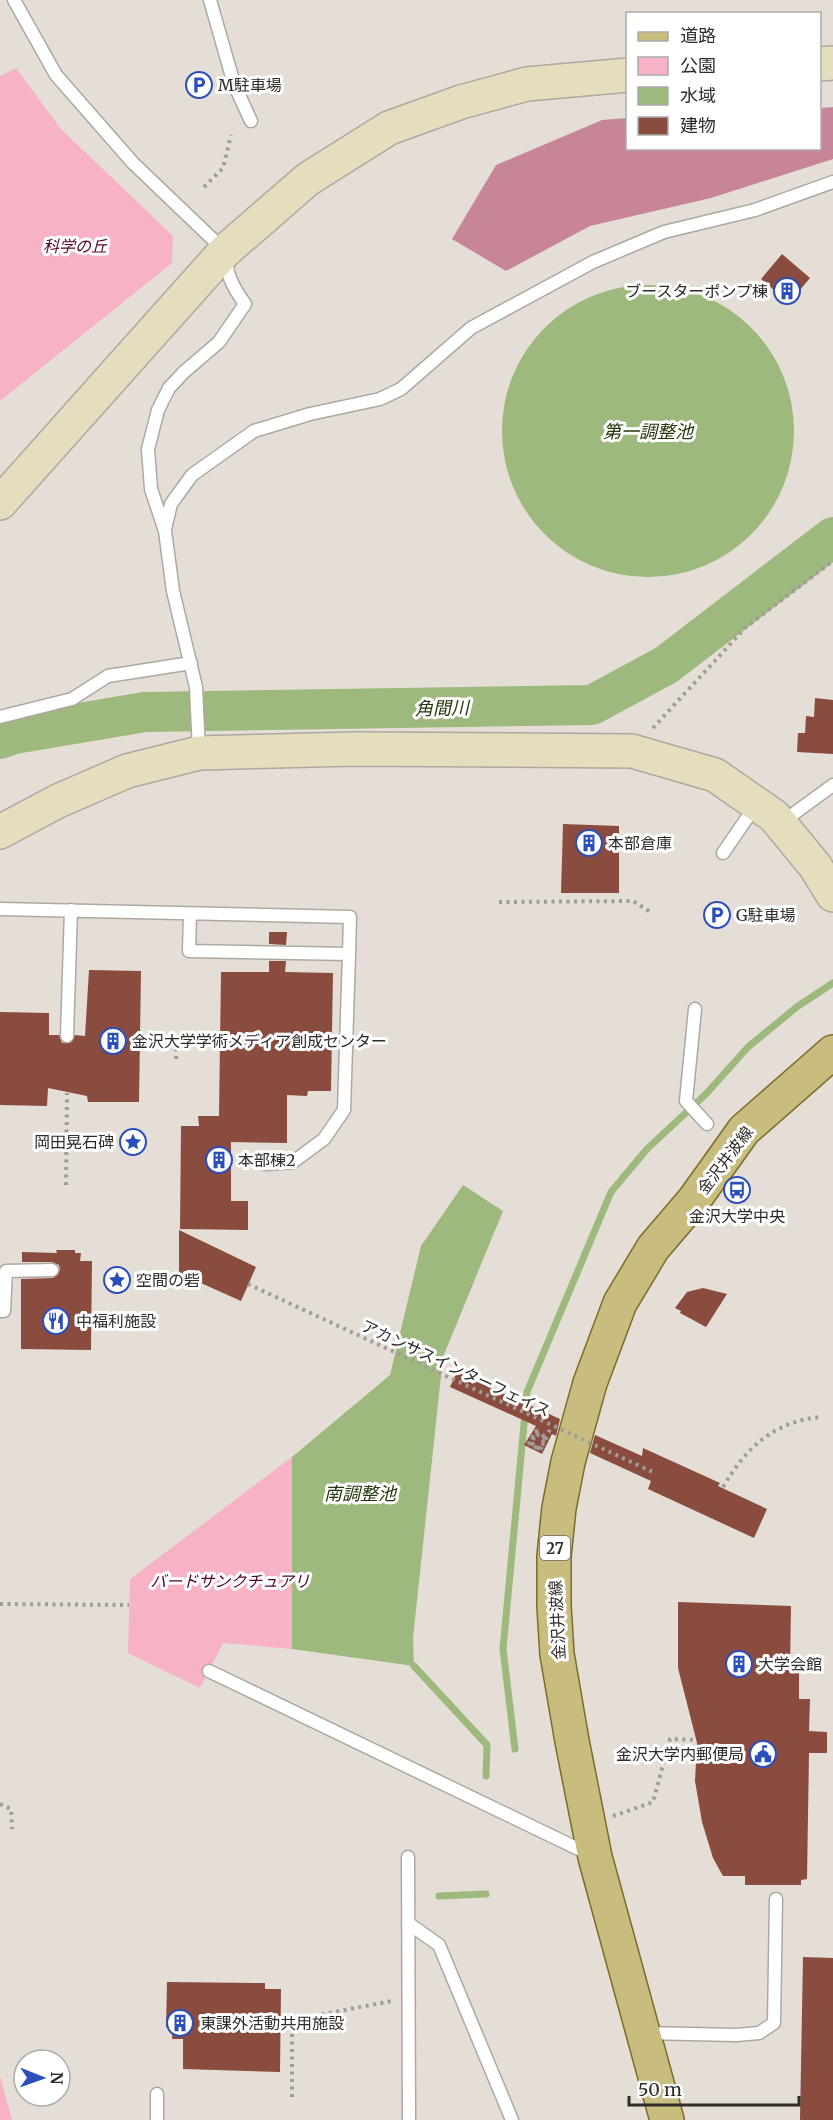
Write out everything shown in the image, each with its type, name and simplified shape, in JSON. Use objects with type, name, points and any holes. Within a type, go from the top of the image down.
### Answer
[{"type":"main road","name":"金沢井波線","points":[[667,2120],[596,1857],[557,1654],[554,1556],[560,1508],[568,1462],[590,1383],[620,1303],[653,1248],[694,1200],[744,1130],[833,1052]]},
{"type":"street","points":[[0,503],[225,252],[308,179],[389,128],[461,102],[527,84],[626,75]]},
{"type":"street","points":[[0,832],[58,801],[199,739],[354,749],[632,751],[716,775],[768,814],[815,866],[833,895]]},
{"type":"lane","points":[[14,0],[56,75],[133,163],[225,252],[226,271],[230,283],[245,304],[219,342],[169,388],[158,410],[148,449],[151,489],[165,531],[173,591],[196,687],[199,739]]},
{"type":"lane","points":[[210,0],[234,84],[251,121]]},
{"type":"lane","points":[[165,531],[171,504],[192,475],[254,431],[310,414],[380,399],[401,389],[471,328],[593,262],[664,232],[755,210],[833,182]]},
{"type":"lane","points":[[0,717],[72,699],[108,676],[191,663]]},
{"type":"lane","points":[[723,853],[768,814],[833,785]]},
{"type":"lane","points":[[0,909],[350,918],[344,1110],[324,1139],[293,1162],[266,1164]]},
{"type":"lane","points":[[67,1036],[71,910]]},
{"type":"lane","points":[[190,914],[189,951],[349,954]]},
{"type":"lane","points":[[695,1009],[686,1101],[705,1121]]},
{"type":"lane","points":[[0,1311],[4,1311],[6,1270],[52,1270]]},
{"type":"lane","points":[[209,1671],[596,1857]]},
{"type":"lane","points":[[408,1857],[409,2120]]},
{"type":"lane","points":[[643,2033],[736,2035],[759,2033],[774,2023],[776,1899]]},
{"type":"lane","points":[[408,1923],[440,1945],[512,2120]]},
{"type":"lane","points":[[157,2094],[157,2120]]},
{"type":"path","points":[[204,187],[223,168],[231,135]]},
{"type":"path","points":[[632,751],[746,627],[833,561]]},
{"type":"path","points":[[499,902],[633,901],[652,913]]},
{"type":"path","points":[[176,1059],[177,1035]]},
{"type":"path","points":[[66,1093],[66,1185]]},
{"type":"path","name":"アカンサスインターフェイス","points":[[248,1284],[655,1473]]},
{"type":"path","points":[[723,1487],[743,1456],[764,1436],[790,1422],[820,1417]]},
{"type":"path","points":[[548,1440],[536,1431],[529,1443],[540,1450],[547,1439],[536,1433],[530,1443],[540,1449],[546,1439],[536,1434],[531,1443],[540,1448],[548,1440],[552,1426]]},
{"type":"path","points":[[0,1604],[129,1605]]},
{"type":"path","points":[[611,1816],[653,1802],[670,1739],[698,1740]]},
{"type":"path","points":[[0,1804],[11,1809],[12,1829]]},
{"type":"path","points":[[276,2020],[292,2020],[407,1998]]},
{"type":"path","points":[[292,2020],[292,2097]]},
{"type":"green space","name":"科学の丘","points":[[16,68],[61,129],[173,236],[172,263],[0,401],[0,76]]},
{"type":"green space","name":"バードサンクチュアリ","points":[[292,1457],[292,1649],[223,1643],[200,1688],[128,1653],[130,1579]]},
{"type":"green space","points":[[0,2076],[12,2120],[0,2120]]},
{"type":"shaded area","points":[[833,107],[833,159],[711,198],[590,226],[506,271],[452,239],[496,165],[602,120],[626,118],[626,150],[821,150],[821,108]]},
{"type":"water","name":"第一調整池","points":[[634,285],[662,285],[690,291],[717,302],[741,318],[761,338],[777,362],[788,389],[794,417],[794,445],[788,473],[777,500],[761,524],[741,544],[717,560],[690,571],[662,577],[634,577],[606,571],[579,560],[555,544],[535,524],[519,500],[508,473],[502,445],[502,417],[508,389],[519,362],[535,338],[555,318],[579,302],[606,291]]},
{"type":"water","name":"南調整池","points":[[463,1185],[503,1211],[443,1357],[413,1638],[414,1666],[292,1649],[292,1457],[390,1375],[421,1246]]},
{"type":"building","name":"ブースターポンプ棟","points":[[782,254],[810,278],[789,303],[761,279]]},
{"type":"building","points":[[815,698],[833,700],[833,754],[797,752],[798,733],[805,733],[806,716],[814,717]]},
{"type":"building","name":"本部倉庫","points":[[563,824],[619,826],[619,893],[561,893]]},
{"type":"building","points":[[269,932],[287,932],[286,945],[269,944]]},
{"type":"building","points":[[269,961],[286,961],[285,972],[333,973],[331,1091],[308,1091],[307,1096],[287,1095],[287,1143],[231,1142],[231,1201],[248,1201],[248,1230],[180,1229],[181,1126],[199,1126],[198,1116],[219,1116],[221,972],[269,972]]},
{"type":"building","name":"金沢大学学術メディア創成センター","points":[[89,970],[141,971],[139,1102],[88,1102],[87,1096],[48,1088],[47,1106],[0,1105],[0,1012],[49,1013],[49,1035],[59,1035],[62,1043],[70,1043],[75,1035],[85,1036]]},
{"type":"building","points":[[179,1230],[256,1267],[241,1301],[192,1279],[179,1278]]},
{"type":"building","name":"中福利施設","points":[[56,1250],[75,1250],[75,1253],[81,1253],[80,1261],[92,1261],[91,1350],[21,1349],[21,1279],[53,1278],[60,1270],[59,1265],[52,1262],[22,1262],[22,1252],[57,1253]]},
{"type":"building","points":[[703,1288],[727,1294],[706,1327],[675,1308],[687,1292]]},
{"type":"building","points":[[457,1372],[560,1419],[556,1436],[552,1434],[542,1454],[524,1445],[536,1426],[450,1387]]},
{"type":"building","points":[[595,1435],[642,1456],[643,1448],[720,1483],[718,1486],[767,1509],[754,1538],[648,1489],[651,1481],[590,1453]]},
{"type":"building","points":[[678,1602],[791,1606],[790,1669],[799,1669],[799,1699],[810,1699],[809,1731],[827,1732],[827,1753],[809,1753],[807,1879],[801,1880],[801,1885],[745,1885],[745,1876],[723,1876],[713,1858],[702,1822],[695,1781],[697,1743],[678,1668]]},
{"type":"building","points":[[803,1957],[833,1958],[833,2120],[800,2120]]},
{"type":"building","name":"東課外活動共用施設","points":[[167,1982],[265,1983],[265,1989],[281,1989],[280,2072],[183,2069],[183,2039],[172,2039],[173,2027],[166,2027]]},
{"type":"waterway","name":"角間川","points":[[0,739],[14,734],[145,712],[592,705],[666,665],[833,537]]},
{"type":"waterway","points":[[515,1749],[503,1649],[527,1392],[611,1192],[647,1149],[706,1094],[748,1047],[798,1006],[833,983]]},
{"type":"waterway","points":[[414,1666],[487,1745],[486,1776]]},
{"type":"waterway","points":[[439,1896],[486,1894]]},
{"type":"place","name":"M駐車場","points":[[199,85]]},
{"type":"place","name":"ブースターポンプ棟","points":[[787,291]]},
{"type":"place","name":"本部倉庫","points":[[589,843]]},
{"type":"place","name":"G駐車場","points":[[717,915]]},
{"type":"place","name":"金沢大学学術メディア創成センター","points":[[113,1041]]},
{"type":"place","name":"岡田晃石碑","points":[[133,1142]]},
{"type":"place","name":"本部棟2","points":[[219,1160]]},
{"type":"place","name":"金沢大学中央","points":[[737,1190]]},
{"type":"place","name":"空間の砦","points":[[117,1280]]},
{"type":"place","name":"中福利施設","points":[[56,1321]]},
{"type":"place","name":"大学会館","points":[[739,1664]]},
{"type":"place","name":"金沢大学内郵便局","points":[[763,1754]]},
{"type":"place","name":"東課外活動共用施設","points":[[180,2023]]}]
